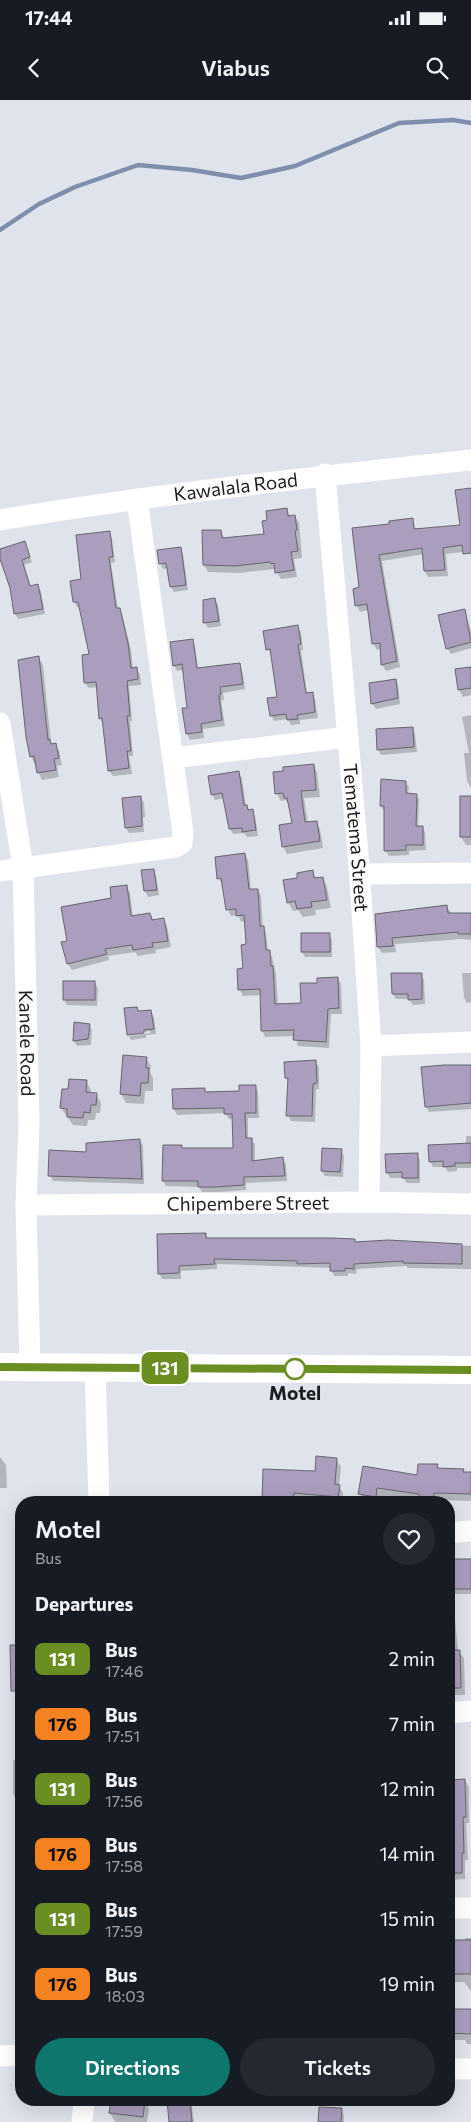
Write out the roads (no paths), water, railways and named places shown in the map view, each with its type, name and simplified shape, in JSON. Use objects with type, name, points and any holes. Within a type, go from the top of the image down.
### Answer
[{"type":"main road","points":[[0,1367],[471,1370]]},
{"type":"street","name":"Kawalala Road","points":[[0,520],[137,499],[325,474],[471,460]]},
{"type":"street","name":"Tematema Street","points":[[325,474],[360,874],[371,1046],[369,1202]]},
{"type":"street","points":[[0,870],[176,847],[182,843],[183,833],[137,499]]},
{"type":"street","name":"Kanele Road","points":[[0,723],[23,868],[28,1124],[26,1205],[30,1367]]},
{"type":"street","points":[[173,758],[348,737]]},
{"type":"street","points":[[360,874],[471,873]]},
{"type":"street","points":[[371,1046],[471,1042]]},
{"type":"street","name":"Chipembere Street","points":[[26,1205],[369,1202],[471,1204]]},
{"type":"street","points":[[95,1367],[99,1496]]},
{"type":"street","points":[[455,1532],[471,1531]]},
{"type":"street","points":[[455,1712],[471,1711]]},
{"type":"street","points":[[455,1908],[471,1908]]},
{"type":"street","points":[[0,2056],[15,2055]]},
{"type":"street","points":[[455,2069],[471,2070]]},
{"type":"street","points":[[82,2122],[83,2106]]},
{"type":"waterway","points":[[0,230],[39,204],[75,187],[138,165],[192,170],[241,178],[295,166],[399,123],[453,120],[471,123]]},
{"type":"place","name":"Motel","points":[[295,1369]]}]
